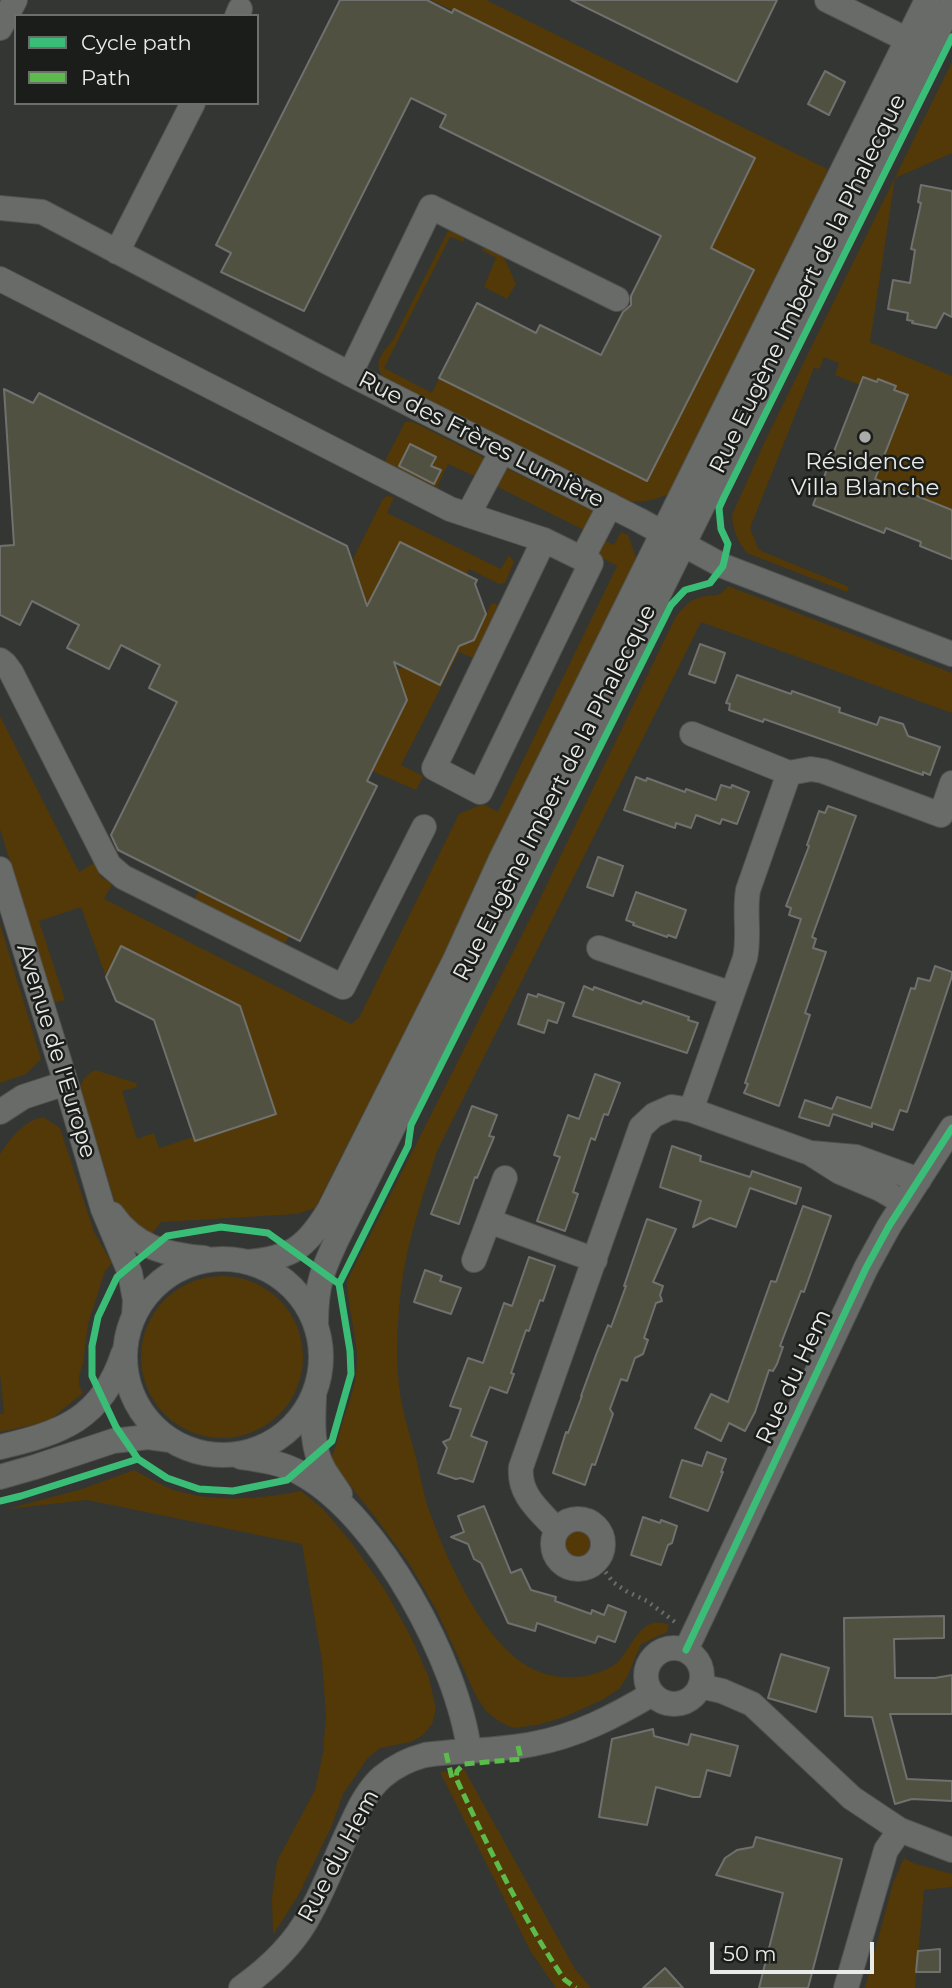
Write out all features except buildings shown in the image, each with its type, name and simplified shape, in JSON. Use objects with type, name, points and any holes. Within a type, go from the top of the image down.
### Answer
[{"type":"street","points":[[0,28],[15,0]]},
{"type":"street","points":[[827,0],[918,45]]},
{"type":"street","name":"Rue Eugène Imbert de la Phalecque","points":[[918,45],[927,0]]},
{"type":"street","name":"Rue Eugène Imbert de la Phalecque","points":[[316,1323],[318,1282],[325,1265],[673,539],[918,45],[952,2]]},
{"type":"street","points":[[117,252],[192,105]]},
{"type":"street","name":"Rue des Frères Lumière","points":[[617,299],[431,207],[350,374],[610,505],[723,566],[952,654]]},
{"type":"street","points":[[0,208],[42,212],[350,374]]},
{"type":"street","points":[[0,279],[450,509],[544,540],[591,563],[480,792],[434,768],[544,540]]},
{"type":"street","points":[[468,515],[502,451]]},
{"type":"street","points":[[582,559],[610,505]]},
{"type":"street","name":"Rue Eugène Imbert de la Phalecque","points":[[248,1262],[272,1260],[298,1248],[318,1228],[329,1210],[449,971],[502,857],[673,539]]},
{"type":"street","points":[[0,660],[11,672],[109,865],[123,877],[343,987],[424,827]]},
{"type":"street","points":[[692,734],[789,773],[811,769],[823,771],[941,816],[952,783]]},
{"type":"street","points":[[691,1110],[747,947],[745,910],[748,890],[789,773]]},
{"type":"street","name":"Avenue de l'Europe","points":[[0,869],[108,1223],[130,1273],[135,1300],[134,1316]]},
{"type":"street","points":[[599,948],[732,994]]},
{"type":"street","points":[[0,1112],[23,1097],[66,1083]]},
{"type":"street","points":[[557,1530],[526,1495],[520,1479],[521,1467],[641,1127],[654,1115],[672,1107],[691,1110],[810,1153],[840,1172],[880,1189],[904,1203]]},
{"type":"street","name":"Rue du Hem","points":[[686,1650],[866,1268],[952,1128]]},
{"type":"street","points":[[810,1153],[856,1157],[919,1180]]},
{"type":"street","points":[[474,1260],[505,1178]]},
{"type":"street","name":"Avenue de l'Europe","points":[[100,1192],[119,1225],[132,1237],[162,1251],[217,1259]]},
{"type":"street","points":[[489,1222],[595,1259]]},
{"type":"street","points":[[0,1447],[43,1436],[86,1413],[110,1385],[134,1316],[152,1290],[168,1276],[186,1266],[217,1259],[248,1262],[268,1269],[285,1281],[300,1296],[316,1323],[322,1357],[314,1394],[303,1415],[286,1434],[253,1451],[229,1455]]},
{"type":"street","points":[[125,1346],[125,1369],[131,1393],[151,1424],[170,1440],[204,1454],[229,1455],[281,1464],[303,1474],[353,1516],[400,1578],[429,1632],[458,1699],[469,1750]]},
{"type":"street","points":[[314,1394],[313,1436],[317,1453],[353,1516]]},
{"type":"street","points":[[0,1477],[113,1441],[148,1437],[170,1440]]},
{"type":"street","points":[[570,1520],[586,1520],[594,1524],[603,1537],[604,1546],[597,1560],[583,1569],[567,1567],[560,1562],[553,1546],[557,1530],[570,1520]]},
{"type":"street","points":[[668,1648],[686,1650],[699,1664],[702,1673],[700,1686],[691,1698],[678,1703],[664,1702],[652,1694],[647,1685],[647,1667],[652,1658],[668,1648]]},
{"type":"street","points":[[700,1686],[722,1691],[752,1704],[852,1798],[900,1830],[952,1850]]},
{"type":"street","name":"Rue du Hem","points":[[241,1988],[280,1956],[300,1931],[357,1812],[377,1783],[392,1769],[415,1758],[531,1744],[563,1737],[597,1724],[652,1694]]},
{"type":"street","points":[[846,1988],[886,1850],[900,1830]]},
{"type":"path","points":[[597,1560],[613,1582],[626,1591],[647,1601],[676,1623],[696,1627]]},
{"type":"shaded area","points":[[431,0],[486,0],[831,171],[671,493],[638,502],[626,501],[387,383],[379,371],[379,360],[393,340],[448,231],[452,229],[464,235],[464,242],[450,237],[384,368],[432,393],[439,378],[647,481],[754,270],[711,248],[755,158]]},
{"type":"shaded area","points":[[952,62],[952,153],[895,178],[870,342],[952,376],[952,510],[875,479],[908,395],[894,390],[896,387],[877,382],[860,385],[835,375],[839,363],[824,357],[819,369],[814,368],[750,528],[759,550],[849,587],[847,592],[747,553],[736,535],[732,515],[766,439]]},
{"type":"shaded area","points":[[484,246],[503,255],[516,284],[507,299],[484,287],[496,258],[482,250]]},
{"type":"shaded area","points":[[405,422],[413,422],[481,456],[485,460],[477,477],[448,464],[434,493],[383,465]]},
{"type":"shaded area","points":[[508,469],[595,512],[588,532],[496,486]]},
{"type":"shaded area","points":[[387,496],[394,497],[387,513],[501,569],[509,555],[514,562],[505,583],[499,584],[469,569],[466,575],[400,542],[367,606],[352,561]]},
{"type":"shaded area","points":[[621,532],[628,535],[638,563],[457,930],[315,1208],[297,1214],[161,1222],[148,1239],[116,1206],[80,1087],[86,1077],[95,1070],[136,1083],[137,1087],[122,1091],[137,1139],[154,1133],[159,1148],[194,1137],[195,1141],[276,1114],[240,1006],[121,947],[106,977],[81,907],[39,921],[65,1000],[54,1003],[0,829],[0,716],[79,872],[94,863],[100,876],[112,884],[104,899],[351,1024],[359,1018],[459,814],[483,804],[498,812],[617,566],[597,555],[604,540],[614,545]]},
{"type":"shaded area","points":[[728,586],[952,673],[952,713],[701,622],[437,1151],[416,1219],[404,1271],[398,1330],[398,1373],[403,1408],[426,1501],[459,1581],[488,1629],[505,1648],[523,1664],[561,1677],[598,1673],[614,1665],[650,1624],[658,1622],[669,1625],[667,1632],[641,1644],[619,1689],[564,1717],[537,1725],[513,1728],[487,1712],[477,1698],[437,1611],[409,1563],[330,1460],[357,1367],[347,1281],[539,901],[676,616],[691,601],[718,594]]},
{"type":"shaded area","points":[[495,603],[498,612],[473,658],[459,652],[401,765],[423,776],[416,790],[372,771],[407,700],[404,689],[392,683],[389,672],[404,667],[440,685],[459,646],[473,640],[491,604]]},
{"type":"shaded area","points":[[199,890],[290,936],[279,950],[191,906]]},
{"type":"shaded area","points":[[0,924],[41,1059],[26,1074],[0,1083]]},
{"type":"shaded area","points":[[43,1117],[60,1128],[94,1232],[112,1263],[105,1271],[88,1324],[79,1376],[83,1393],[47,1422],[0,1432],[0,1414],[4,1414],[0,1374],[0,1154],[23,1126]]},
{"type":"shaded area","points":[[222,1276],[253,1282],[279,1300],[297,1326],[303,1357],[297,1388],[279,1414],[253,1432],[222,1438],[191,1432],[165,1414],[147,1388],[141,1357],[147,1326],[165,1300],[191,1282]]},
{"type":"shaded area","points":[[134,1470],[174,1490],[205,1497],[254,1498],[301,1491],[323,1509],[351,1542],[385,1590],[412,1639],[429,1678],[436,1709],[432,1724],[423,1735],[411,1742],[380,1748],[367,1759],[343,1794],[332,1825],[299,1894],[273,1935],[272,1898],[277,1861],[315,1790],[323,1753],[326,1715],[322,1661],[302,1544],[87,1500],[7,1509],[82,1489]]},
{"type":"shaded area","points":[[578,1528],[590,1532],[594,1544],[590,1556],[578,1560],[566,1556],[562,1544],[566,1532]]},
{"type":"shaded area","points":[[464,1769],[575,1969],[591,1988],[556,1988],[531,1952],[440,1772]]},
{"type":"shaded area","points":[[904,1858],[952,1874],[952,1887],[924,1890],[915,1988],[865,1988],[893,1883]]},
{"type":"marked path","points":[[518,1746],[521,1759],[464,1764],[457,1771],[456,1778],[517,1902],[565,1980],[576,1988]]},
{"type":"marked path","points":[[446,1753],[452,1778],[456,1778]]},
{"type":"cycle path","points":[[339,1284],[408,1146],[411,1125],[671,605],[685,590],[710,583],[723,566],[728,544],[721,529],[719,508],[952,37]]},
{"type":"cycle path","points":[[686,1650],[866,1268],[889,1226],[952,1128]]},
{"type":"cycle path","points":[[221,1227],[268,1233],[339,1284],[350,1351],[351,1374],[332,1441],[287,1480],[233,1491],[199,1489],[167,1478],[138,1459],[116,1427],[92,1376],[92,1346],[98,1317],[117,1277],[167,1236],[221,1227]]},
{"type":"cycle path","points":[[0,1501],[138,1459]]},
{"type":"place","name":"Résidence Villa Blanche","points":[[865,437]]}]
